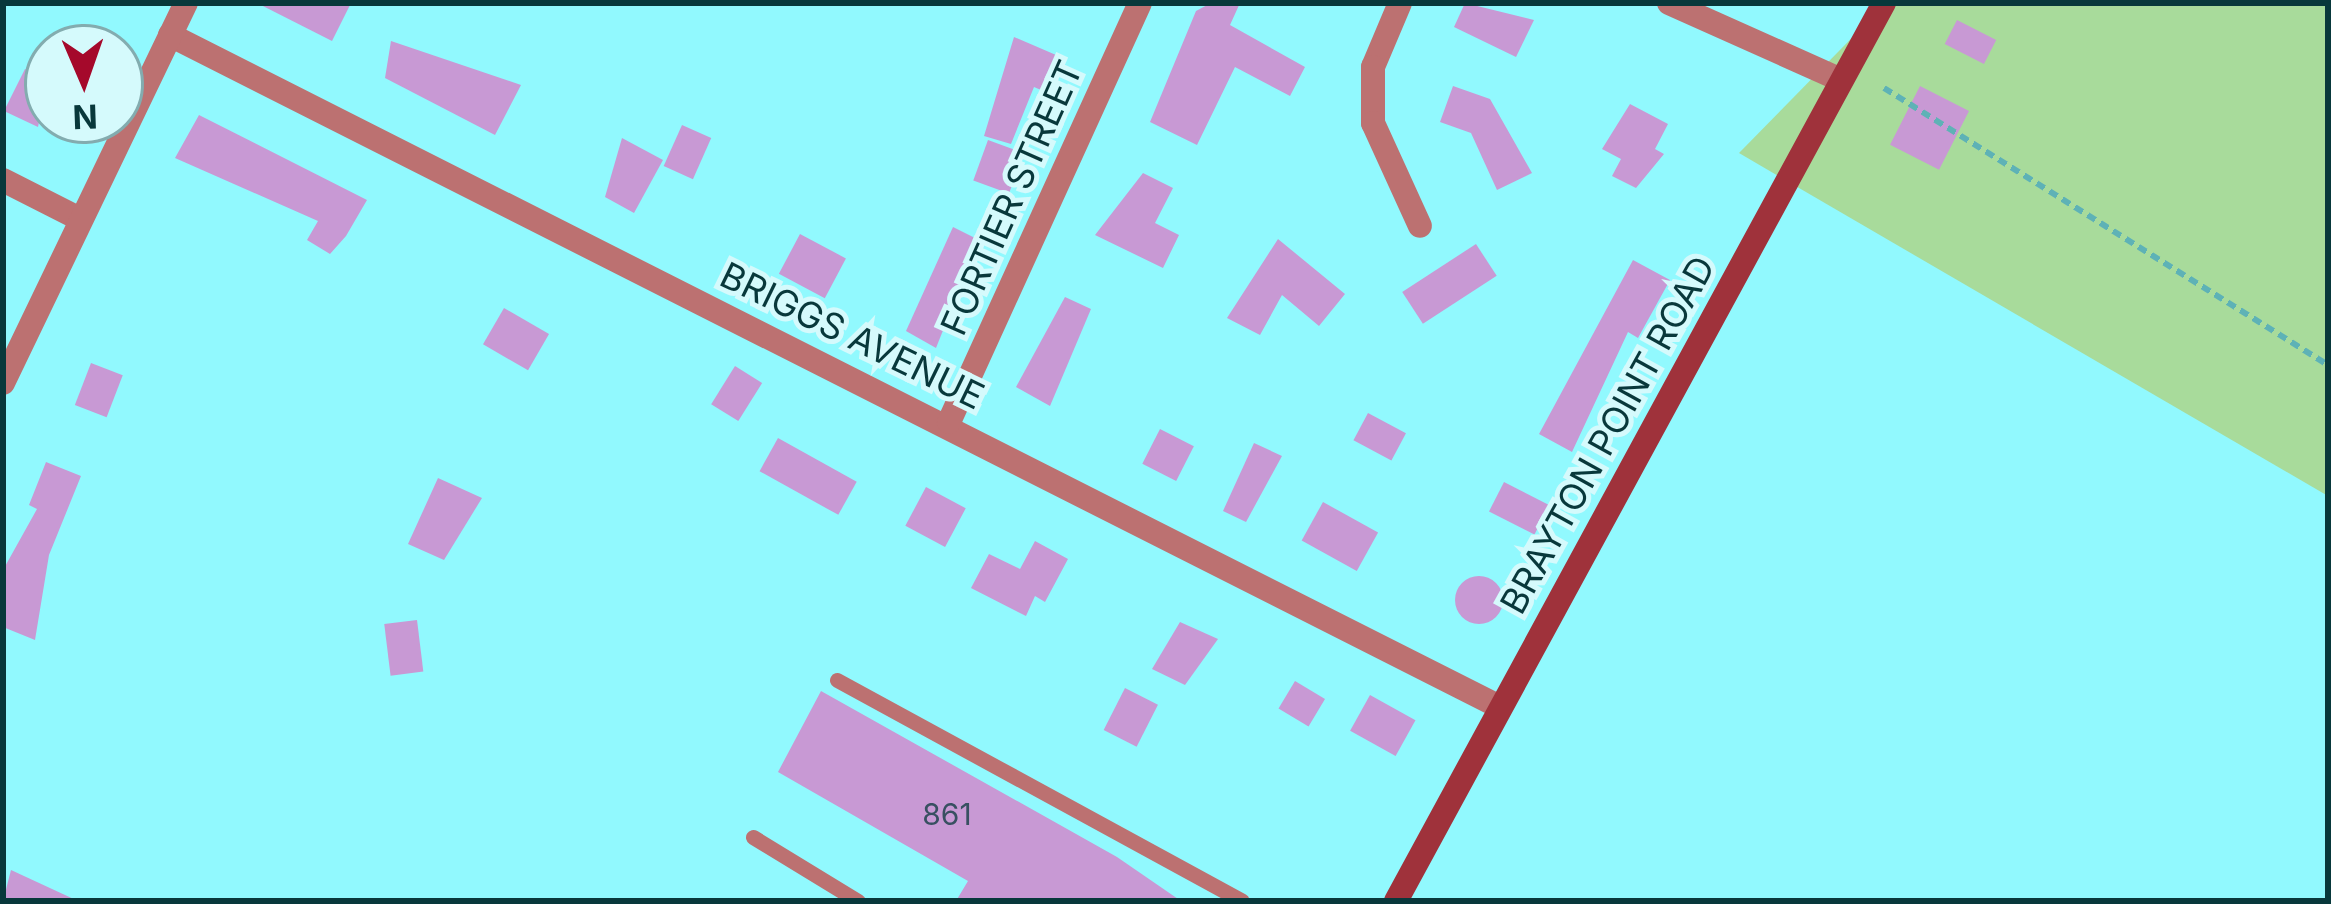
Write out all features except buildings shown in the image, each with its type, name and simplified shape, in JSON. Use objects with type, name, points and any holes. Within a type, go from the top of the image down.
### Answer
[{"type":"street","points":[[3,383],[78,218],[186,3]]},
{"type":"street","name":"FORTIER STREET","points":[[949,422],[1140,3]]},
{"type":"street","points":[[1400,3],[1373,67],[1372,123],[1420,226]]},
{"type":"street","points":[[1669,3],[1841,80]]},
{"type":"street","name":"BRAYTON POINT ROAD","points":[[1396,901],[1884,3]]},
{"type":"street","name":"BRIGGS AVENUE","points":[[170,35],[949,422],[1500,707]]},
{"type":"street","points":[[3,180],[78,218]]},
{"type":"lane","points":[[837,680],[1242,901]]},
{"type":"lane","points":[[753,837],[858,901]]},
{"type":"path","points":[[1884,88],[2328,365]]},
{"type":"green space","points":[[1886,3],[2328,3],[2328,496],[1739,153]]}]
